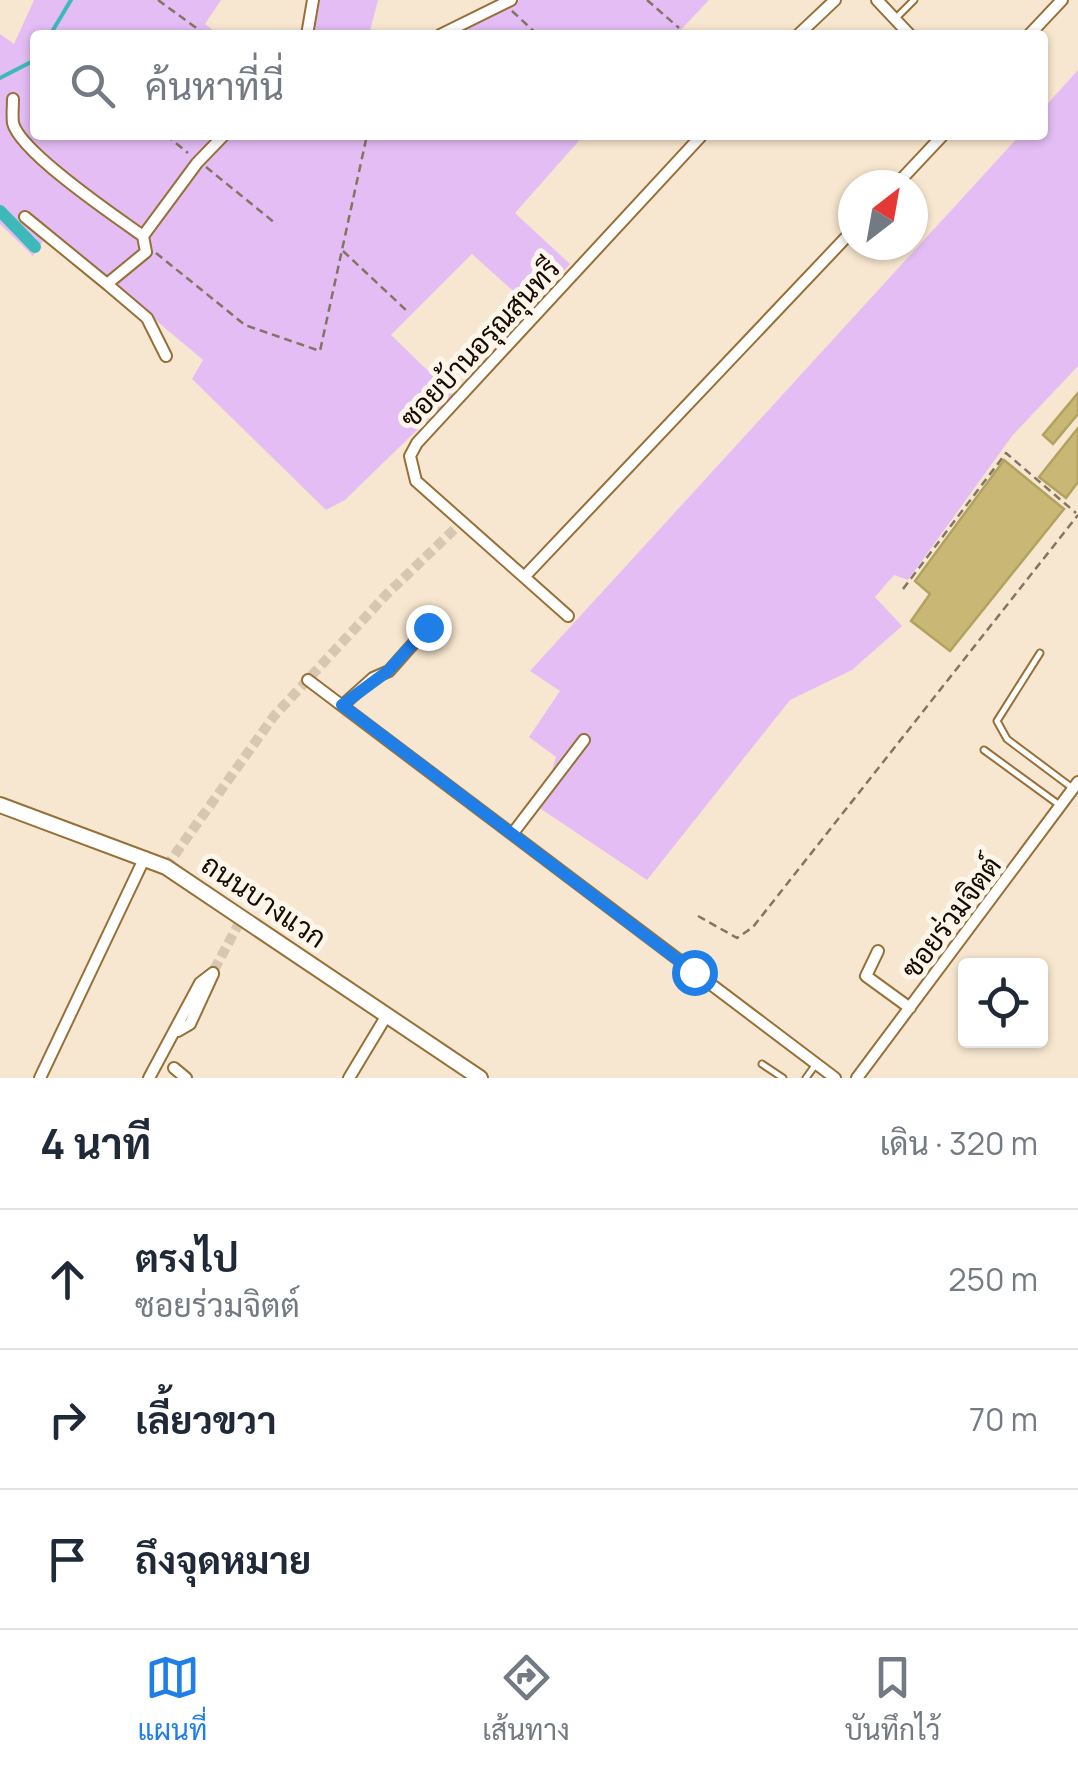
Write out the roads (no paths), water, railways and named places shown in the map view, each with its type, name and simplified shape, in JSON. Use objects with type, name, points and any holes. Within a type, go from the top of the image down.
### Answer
[{"type":"main road","name":"ถนนบางแวก","points":[[0,805],[144,857],[480,1078]]},
{"type":"street","points":[[308,30],[313,0]]},
{"type":"street","points":[[803,30],[835,0]]},
{"type":"street","points":[[877,0],[905,30]]},
{"type":"street","points":[[1034,30],[1062,0]]},
{"type":"street","points":[[450,30],[507,2]]},
{"type":"street","points":[[13,99],[14,124],[22,139],[145,241]]},
{"type":"street","points":[[107,284],[139,260],[145,241],[198,161],[219,140]]},
{"type":"street","name":"ซอยบ้านอรุณสุนทรี","points":[[568,616],[416,481],[410,456],[697,140]]},
{"type":"street","points":[[910,170],[938,140]]},
{"type":"street","points":[[24,217],[147,318],[166,356]]},
{"type":"street","points":[[526,576],[838,246]]},
{"type":"street","points":[[342,705],[388,671],[428,627]]},
{"type":"street","points":[[308,680],[835,1078]]},
{"type":"street","points":[[514,832],[584,740]]},
{"type":"street","name":"ซอยร่วมจิตต์","points":[[857,1078],[1076,785]]},
{"type":"street","points":[[40,1078],[144,857]]},
{"type":"street","points":[[878,951],[866,976],[910,1008]]},
{"type":"street","points":[[149,1078],[178,1031],[180,1018],[200,983],[214,971]]},
{"type":"street","points":[[348,1078],[388,1015]]},
{"type":"street","points":[[174,1068],[186,1078]]},
{"type":"lane","points":[[894,20],[914,0]]},
{"type":"lane","points":[[1040,653],[999,714],[998,727],[1007,739],[1076,785]]},
{"type":"lane","points":[[984,750],[1061,806]]},
{"type":"lane","points":[[762,1064],[783,1078]]},
{"type":"lane","points":[[806,1078],[816,1064]]},
{"type":"waterway","points":[[53,30],[71,0]]},
{"type":"waterway","points":[[0,78],[30,63]]},
{"type":"waterway","points":[[0,211],[35,247]]},
{"type":"tunnel","points":[[166,867],[274,716],[386,595],[463,521]]},
{"type":"tunnel","points":[[214,970],[238,925]]}]
